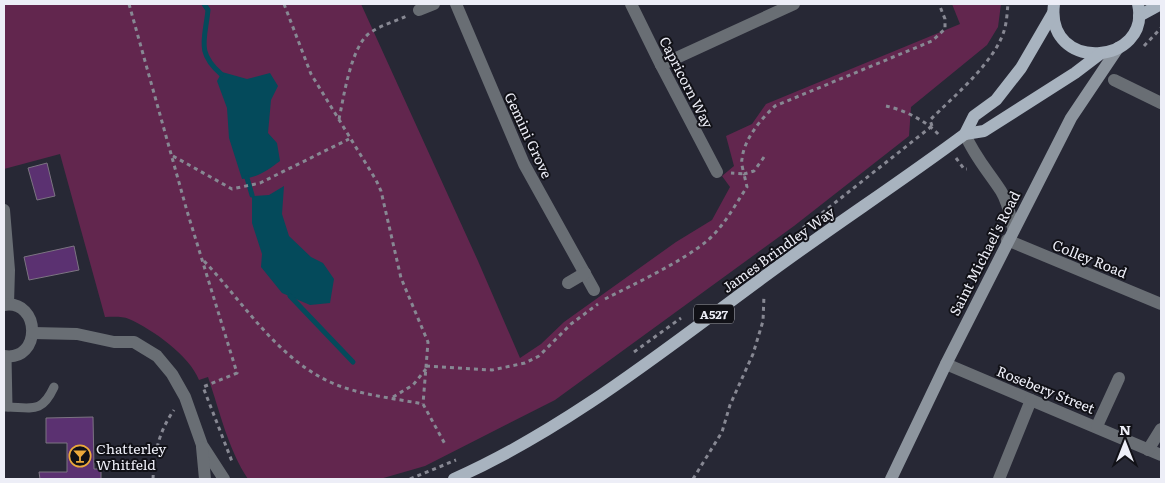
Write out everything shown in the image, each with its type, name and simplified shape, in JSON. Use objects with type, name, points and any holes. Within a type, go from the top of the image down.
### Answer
[{"type":"main road","points":[[1054,8],[1056,27],[1070,46],[1085,53],[1100,54],[1118,48],[1135,30],[1138,10],[1161,4]]},
{"type":"main road","name":"James Brindley Way","points":[[965,134],[974,116],[996,100],[1021,68],[1054,8]]},
{"type":"main road","name":"James Brindley Way","points":[[454,479],[512,452],[616,386],[764,277],[965,134],[984,131],[1075,73],[1100,54]]},
{"type":"street","points":[[419,10],[434,4]]},
{"type":"street","name":"Gemini Grove","points":[[456,4],[524,164],[594,290]]},
{"type":"street","name":"Capricorn Way","points":[[632,4],[661,65],[717,172]]},
{"type":"street","points":[[661,65],[794,4]]},
{"type":"street","name":"Saint Michael's Road","points":[[891,479],[1013,228],[1071,118],[1118,48]]},
{"type":"street","points":[[1114,80],[1161,103]]},
{"type":"street","points":[[965,134],[972,152],[1001,192],[1009,208],[1013,228]]},
{"type":"street","points":[[4,210],[9,270],[6,305],[18,307],[28,314],[33,324],[30,344],[24,351],[5,356]]},
{"type":"street","name":"Colley Road","points":[[1007,240],[1161,304]]},
{"type":"street","points":[[568,284],[585,273]]},
{"type":"street","points":[[33,333],[77,334],[114,342],[134,342],[157,356],[172,374],[185,397],[202,445],[224,479]]},
{"type":"street","name":"Rosebery Street","points":[[946,364],[1097,426],[1161,455]]},
{"type":"street","points":[[1097,426],[1119,378]]},
{"type":"street","points":[[999,479],[1031,400]]},
{"type":"street","points":[[1148,450],[1161,429]]},
{"type":"street","points":[[202,445],[205,479]]},
{"type":"lane","points":[[5,356],[6,407],[37,408],[48,401],[54,387]]},
{"type":"path","points":[[130,4],[202,259],[238,373],[203,387],[235,467]]},
{"type":"path","points":[[284,4],[312,74],[376,180],[401,278],[428,342],[423,404],[445,444]]},
{"type":"path","points":[[426,368],[492,370],[525,363],[539,356],[571,324],[602,301],[640,281],[708,239],[728,216],[747,187],[741,160],[748,141],[763,118],[774,106],[932,40],[945,28],[946,19],[939,4]]},
{"type":"path","points":[[932,126],[930,120],[972,77],[999,41],[1004,31],[1008,4]]},
{"type":"path","points":[[339,119],[347,83],[359,45],[370,32],[419,10]]},
{"type":"path","points":[[1142,47],[1161,28]]},
{"type":"path","points":[[886,106],[899,109],[932,126]]},
{"type":"path","points":[[797,233],[932,126]]},
{"type":"path","points":[[172,156],[232,190],[260,183],[349,138]]},
{"type":"path","points":[[717,172],[744,174],[754,171],[764,157]]},
{"type":"path","points":[[202,259],[264,330],[299,364],[331,382],[363,392],[423,404]]},
{"type":"path","points":[[693,479],[722,432],[730,405],[753,354],[764,321],[764,277]]},
{"type":"path","points":[[631,355],[687,314]]},
{"type":"path","points":[[393,397],[413,385],[426,368]]},
{"type":"path","points":[[153,479],[154,457],[165,423],[175,408],[178,415]]},
{"type":"path","points":[[410,479],[463,457]]},
{"type":"shaded area","points":[[4,4],[361,4],[520,358],[541,344],[564,322],[676,242],[712,220],[730,187],[722,176],[734,166],[726,136],[752,124],[766,104],[960,24],[952,4],[1001,4],[998,27],[987,45],[911,107],[909,136],[794,226],[555,400],[425,466],[380,479],[248,479],[230,443],[208,377],[199,380],[188,362],[179,353],[148,329],[126,318],[105,317],[60,154],[4,169]]},
{"type":"water","points":[[222,72],[247,79],[270,73],[278,86],[271,100],[268,133],[277,143],[280,161],[253,177],[242,179],[229,138],[227,108],[217,81]]},
{"type":"water","points":[[284,186],[282,214],[289,236],[311,257],[323,263],[334,279],[330,303],[310,305],[282,293],[261,267],[262,254],[252,223],[252,196],[269,195]]},
{"type":"building","points":[[47,163],[55,196],[37,200],[28,168]]},
{"type":"building","points":[[74,246],[79,270],[29,280],[24,257]]},
{"type":"building","name":"Chatterley Whitfeld","points":[[93,417],[94,469],[101,469],[101,479],[40,479],[39,472],[67,472],[67,443],[46,443],[46,418]]},
{"type":"waterway","points":[[204,4],[208,10],[204,38],[205,52],[213,66],[221,74]]},
{"type":"waterway","points":[[247,178],[252,195]]},
{"type":"waterway","points":[[290,296],[353,362]]},
{"type":"place","name":"Chatterley Whitfeld","points":[[80,456]]}]
